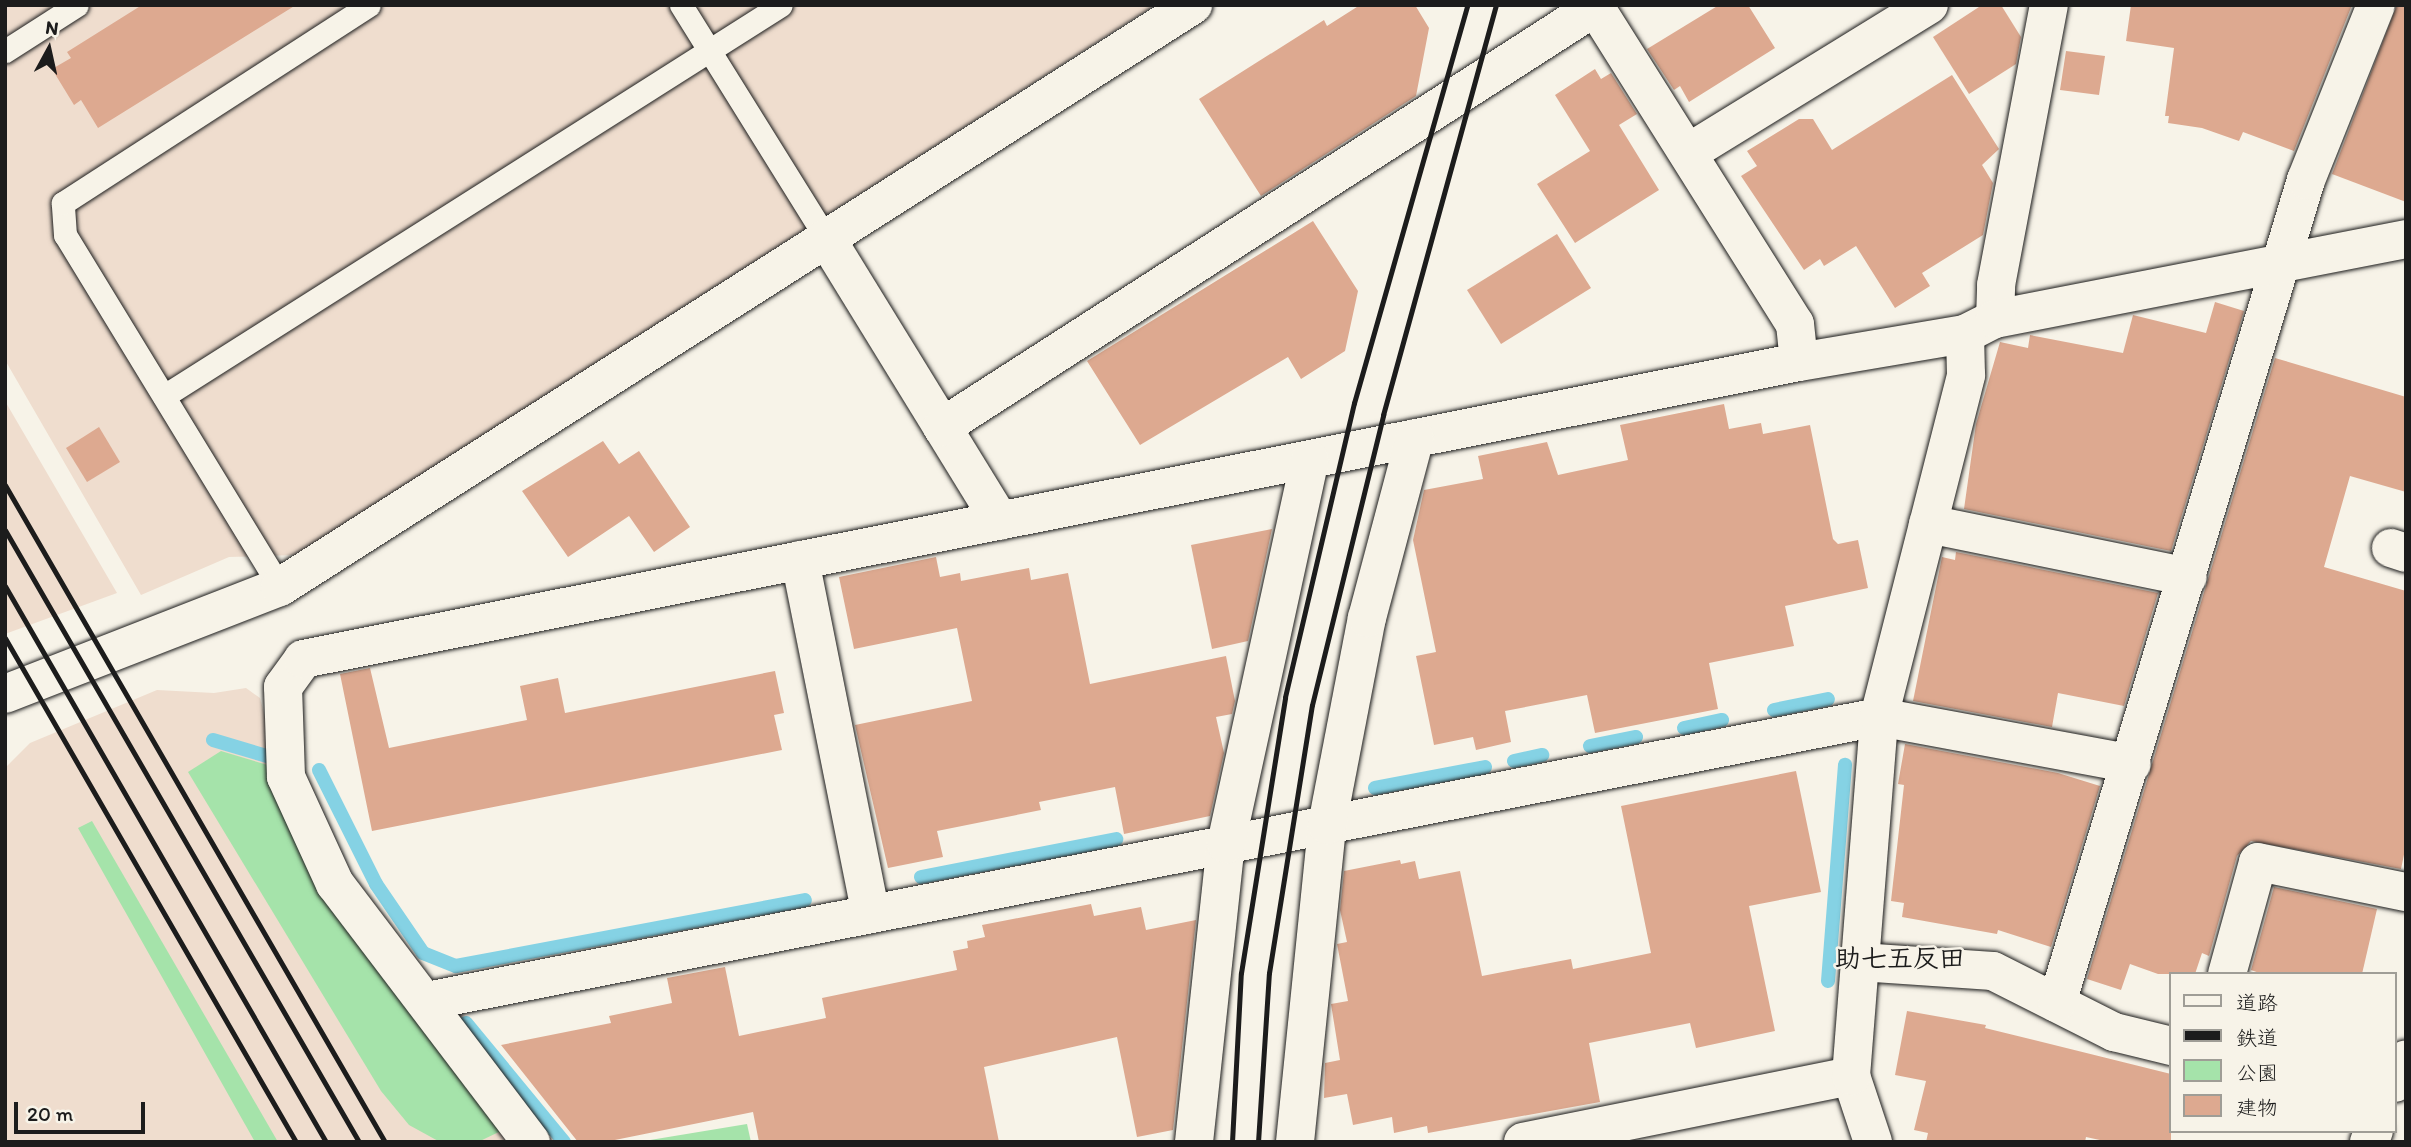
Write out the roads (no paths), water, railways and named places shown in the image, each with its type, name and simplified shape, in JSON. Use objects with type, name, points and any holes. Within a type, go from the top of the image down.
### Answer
[{"type":"street","points":[[5,694],[280,587],[1193,5]]},
{"type":"street","points":[[1688,153],[1929,5]]},
{"type":"street","points":[[1873,1142],[1851,1076],[1879,716],[1966,375],[1980,326],[1996,285],[2049,5]]},
{"type":"street","points":[[2057,1003],[2114,806],[2132,764],[2306,180],[2376,5]]},
{"type":"street","points":[[942,427],[1595,6],[1796,324],[1799,362]]},
{"type":"street","points":[[826,238],[1000,521]]},
{"type":"street","points":[[531,1142],[427,1001],[335,884],[286,777],[283,687],[303,659],[2406,239]]},
{"type":"street","points":[[1295,1142],[1327,825],[1367,618],[1415,438]]},
{"type":"street","points":[[1194,1142],[1226,844],[1310,460]]},
{"type":"street","points":[[1928,524],[2188,576]]},
{"type":"street","points":[[800,561],[871,914]]},
{"type":"street","points":[[427,1001],[1879,716],[2132,764]]},
{"type":"street","points":[[2228,972],[2258,862],[2406,892]]},
{"type":"street","points":[[1860,961],[1993,971],[2114,1032],[2170,1046]]},
{"type":"street","points":[[2397,1079],[2406,1059]]},
{"type":"street","points":[[1523,1142],[1851,1076]]},
{"type":"lane","points":[[5,51],[76,5]]},
{"type":"lane","points":[[280,587],[65,235],[63,203],[369,5]]},
{"type":"lane","points":[[681,5],[826,238]]},
{"type":"lane","points":[[164,396],[781,5]]},
{"type":"waterway","points":[[1774,710],[1828,699]]},
{"type":"waterway","points":[[1684,728],[1722,720]]},
{"type":"waterway","points":[[1590,746],[1636,737]]},
{"type":"waterway","points":[[213,740],[270,757]]},
{"type":"waterway","points":[[1514,761],[1542,755]]},
{"type":"waterway","points":[[1828,981],[1845,765]]},
{"type":"waterway","points":[[1375,788],[1485,767]]},
{"type":"waterway","points":[[319,770],[376,884],[423,953],[456,966],[805,900]]},
{"type":"waterway","points":[[921,877],[1116,839]]},
{"type":"waterway","points":[[466,1023],[564,1142]]},
{"type":"railway","points":[[1232,1142],[1241,973],[1285,697],[1354,403],[1467,5]]},
{"type":"railway","points":[[1258,1142],[1269,973],[1312,705],[1383,415],[1496,5]]},
{"type":"railway","points":[[5,485],[385,1142]]},
{"type":"railway","points":[[5,530],[359,1142]]},
{"type":"railway","points":[[5,586],[326,1142]]},
{"type":"railway","points":[[5,638],[296,1142]]},
{"type":"district","name":"助七五反田","points":[[1900,959]]}]
